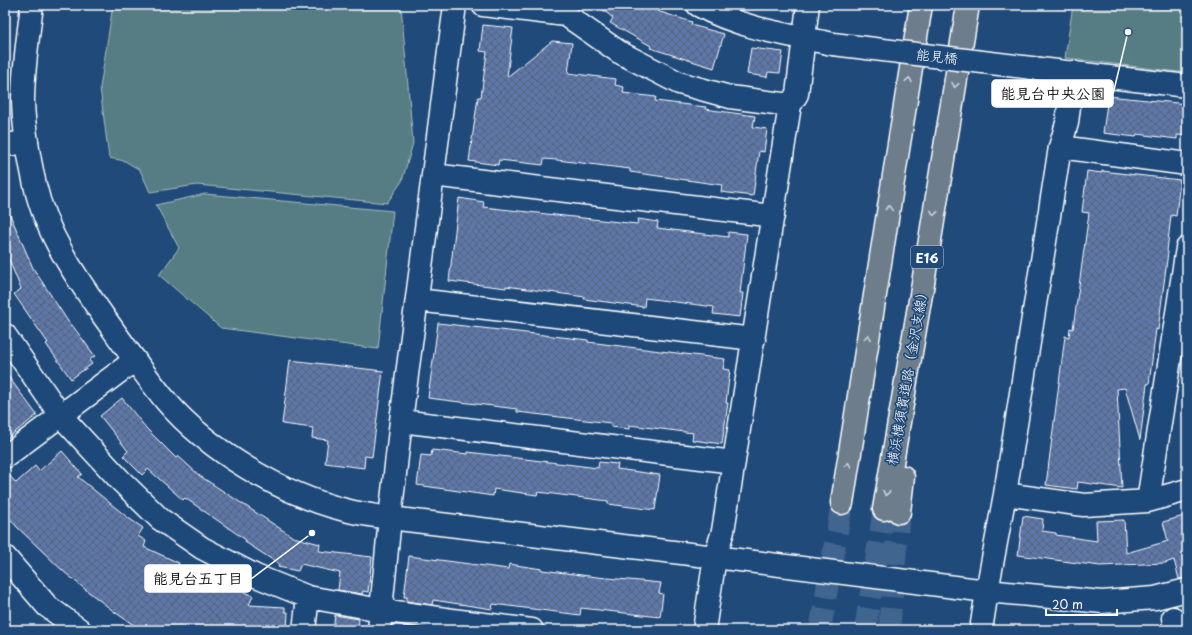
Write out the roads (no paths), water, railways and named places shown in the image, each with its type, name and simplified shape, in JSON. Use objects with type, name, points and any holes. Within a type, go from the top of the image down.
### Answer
[{"type":"highway","points":[[842,504],[921,5]]},
{"type":"highway","name":"横浜横須賀道路（金沢支線）","points":[[891,511],[923,282],[968,5]]},
{"type":"street","points":[[32,5],[25,61],[24,96],[27,142],[36,187],[51,231],[75,276],[167,402],[204,438],[249,469],[304,496],[345,510],[390,518],[987,591],[1102,602],[1155,598],[1187,590]]},
{"type":"street","points":[[380,620],[401,421],[455,5]]},
{"type":"street","points":[[483,5],[566,15],[619,52],[680,83],[730,96],[790,105]]},
{"type":"street","name":"能見橋","points":[[698,5],[711,12],[756,28],[833,44],[1187,86]]},
{"type":"street","points":[[704,630],[715,557],[723,531],[790,105],[797,94],[808,5]]},
{"type":"street","points":[[981,630],[1005,494],[1060,147],[1067,123],[1073,72]]},
{"type":"street","points":[[5,145],[27,142]]},
{"type":"street","points":[[1060,147],[1187,164]]},
{"type":"street","points":[[433,175],[773,216]]},
{"type":"street","points":[[1148,501],[1187,248]]},
{"type":"street","points":[[417,300],[754,338]]},
{"type":"street","points":[[5,335],[61,416],[120,480],[160,519],[202,548],[256,576],[308,597],[380,620],[532,630]]},
{"type":"street","points":[[5,457],[135,360]]},
{"type":"street","points":[[401,421],[734,462]]},
{"type":"street","points":[[1005,494],[1084,505],[1148,501],[1187,490]]},
{"type":"street","points":[[5,557],[47,606],[80,630]]},
{"type":"street","points":[[304,630],[308,597]]},
{"type":"tunnel","points":[[820,630],[842,503]]},
{"type":"tunnel","points":[[865,630],[884,509]]},
{"type":"tunnel","points":[[889,630],[899,512]]},
{"type":"place","name":"能見台中央公園","points":[[1128,32]]},
{"type":"place","name":"能見台五丁目","points":[[312,533]]}]
